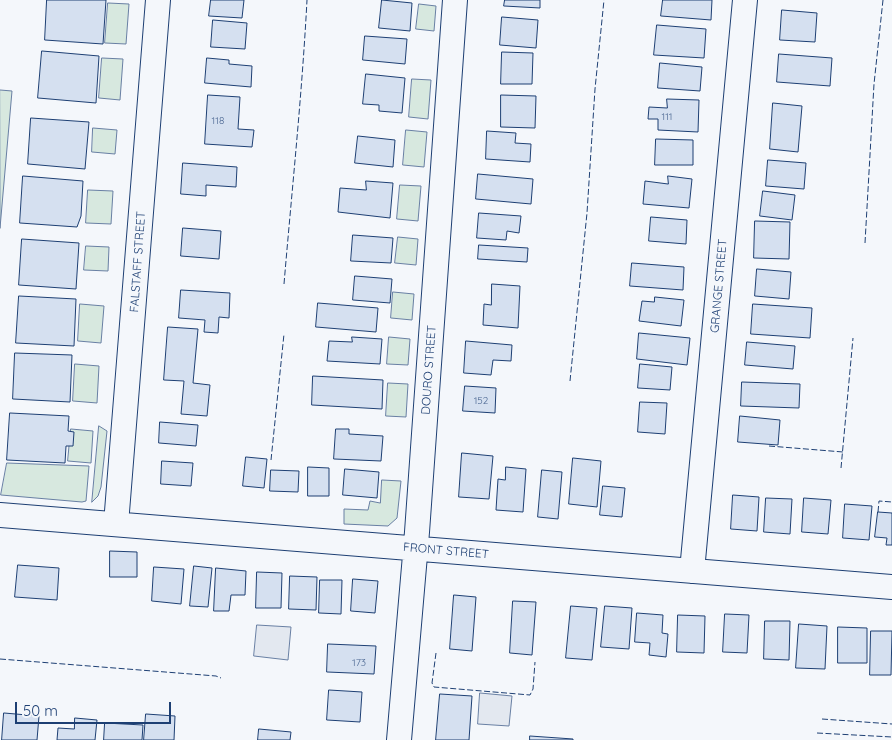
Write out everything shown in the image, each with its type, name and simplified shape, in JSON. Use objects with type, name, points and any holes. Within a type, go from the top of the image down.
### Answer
[{"type":"street","name":"FALSTAFF STREET","points":[[116,524],[158,0]]},
{"type":"street","name":"DOURO STREET","points":[[399,740],[415,549],[455,0]]},
{"type":"street","name":"GRANGE STREET","points":[[692,571],[746,0]]},
{"type":"street","name":"FRONT STREET","points":[[0,515],[892,587]]},
{"type":"shaded area","points":[[108,3],[129,4],[126,44],[105,43]]},
{"type":"shaded area","points":[[419,4],[436,6],[434,31],[416,29]]},
{"type":"shaded area","points":[[102,58],[123,59],[120,100],[99,98]]},
{"type":"shaded area","points":[[412,79],[431,80],[428,119],[409,117]]},
{"type":"shaded area","points":[[0,90],[12,91],[0,228]]},
{"type":"shaded area","points":[[93,128],[117,130],[115,154],[92,152]]},
{"type":"shaded area","points":[[406,130],[427,132],[424,167],[403,165]]},
{"type":"shaded area","points":[[400,185],[421,186],[418,221],[397,219]]},
{"type":"shaded area","points":[[88,190],[113,191],[111,224],[86,223]]},
{"type":"shaded area","points":[[398,237],[418,239],[416,265],[395,263]]},
{"type":"shaded area","points":[[86,246],[109,247],[108,271],[84,270]]},
{"type":"shaded area","points":[[393,292],[414,294],[412,320],[391,318]]},
{"type":"shaded area","points":[[80,304],[104,306],[101,343],[78,341]]},
{"type":"shaded area","points":[[389,337],[410,339],[408,365],[387,364]]},
{"type":"shaded area","points":[[75,364],[99,366],[97,403],[73,401]]},
{"type":"shaded area","points":[[388,383],[408,384],[406,417],[386,416]]},
{"type":"shaded area","points":[[99,426],[107,431],[101,487],[98,496],[92,502]]},
{"type":"shaded area","points":[[71,429],[93,431],[91,463],[68,461]]},
{"type":"shaded area","points":[[7,463],[89,466],[86,501],[1,495]]},
{"type":"shaded area","points":[[382,480],[401,481],[397,518],[388,526],[344,524],[344,509],[368,510],[370,501],[380,503]]},
{"type":"shaded area","points":[[257,625],[291,627],[288,660],[254,656]]},
{"type":"shaded area","points":[[480,693],[512,696],[509,726],[478,724]]},
{"type":"building","points":[[47,0],[106,0],[103,44],[45,40]]},
{"type":"building","points":[[211,0],[244,0],[242,18],[209,16]]},
{"type":"building","points":[[382,0],[412,3],[410,31],[379,28]]},
{"type":"building","points":[[505,0],[540,0],[540,8],[504,6]]},
{"type":"building","points":[[663,0],[712,0],[711,20],[661,16]]},
{"type":"building","points":[[782,10],[817,13],[815,42],[780,40]]},
{"type":"building","points":[[502,17],[538,20],[536,48],[500,45]]},
{"type":"building","points":[[213,20],[247,23],[245,49],[211,47]]},
{"type":"building","points":[[657,25],[706,29],[704,58],[654,55]]},
{"type":"building","points":[[365,36],[407,39],[405,64],[363,60]]},
{"type":"building","points":[[42,51],[99,56],[96,103],[38,98]]},
{"type":"building","points":[[502,52],[533,53],[532,84],[501,84]]},
{"type":"building","points":[[779,54],[832,58],[830,86],[777,82]]},
{"type":"building","points":[[207,58],[229,60],[229,64],[252,66],[251,87],[205,83]]},
{"type":"building","points":[[660,63],[702,67],[700,91],[658,88]]},
{"type":"building","points":[[366,74],[405,78],[402,113],[379,111],[379,105],[363,104]]},
{"type":"building","points":[[208,95],[240,97],[238,129],[254,130],[252,147],[205,144]]},
{"type":"building","points":[[501,95],[536,96],[535,128],[501,127]]},
{"type":"building","points":[[667,99],[699,100],[698,132],[658,130],[658,119],[648,119],[649,107],[667,108]]},
{"type":"building","points":[[773,103],[802,106],[798,152],[770,149]]},
{"type":"building","points":[[31,118],[89,122],[85,169],[28,164]]},
{"type":"building","points":[[487,131],[516,133],[515,143],[531,144],[530,162],[486,159]]},
{"type":"building","points":[[358,136],[395,140],[393,167],[355,163]]},
{"type":"building","points":[[656,139],[693,140],[693,165],[655,165]]},
{"type":"building","points":[[768,160],[806,163],[804,189],[766,186]]},
{"type":"building","points":[[183,163],[237,167],[236,187],[206,185],[206,196],[181,194]]},
{"type":"building","points":[[478,174],[533,179],[531,204],[476,199]]},
{"type":"building","points":[[23,176],[83,181],[81,216],[77,227],[20,223]]},
{"type":"building","points":[[668,176],[692,179],[689,208],[643,204],[645,181],[668,184]]},
{"type":"building","points":[[366,181],[393,183],[390,218],[338,212],[340,188],[366,190]]},
{"type":"building","points":[[763,191],[795,195],[792,220],[760,216]]},
{"type":"building","points":[[479,213],[521,216],[519,233],[507,231],[506,240],[477,238]]},
{"type":"building","points":[[651,217],[687,220],[686,244],[649,241]]},
{"type":"building","points":[[755,221],[790,222],[789,259],[754,258]]},
{"type":"building","points":[[183,228],[221,231],[219,259],[181,256]]},
{"type":"building","points":[[353,235],[393,238],[391,263],[351,261]]},
{"type":"building","points":[[22,239],[79,243],[76,289],[19,285]]},
{"type":"building","points":[[479,245],[528,248],[527,262],[478,259]]},
{"type":"building","points":[[632,263],[684,267],[683,290],[630,286]]},
{"type":"building","points":[[757,269],[791,272],[789,299],[755,296]]},
{"type":"building","points":[[355,276],[392,279],[390,303],[353,300]]},
{"type":"building","points":[[492,284],[520,286],[518,328],[483,325],[484,304],[491,305]]},
{"type":"building","points":[[181,290],[230,293],[229,318],[219,317],[218,333],[204,332],[205,320],[179,318]]},
{"type":"building","points":[[19,296],[76,299],[74,346],[16,343]]},
{"type":"building","points":[[655,297],[684,300],[681,326],[639,321],[642,301],[654,302]]},
{"type":"building","points":[[318,303],[378,308],[376,332],[316,327]]},
{"type":"building","points":[[753,304],[812,308],[810,338],[751,334]]},
{"type":"building","points":[[168,327],[198,329],[193,383],[210,385],[207,416],[181,414],[184,381],[164,380]]},
{"type":"building","points":[[639,333],[690,338],[687,365],[637,359]]},
{"type":"building","points":[[352,337],[382,339],[380,364],[327,361],[329,341],[352,342]]},
{"type":"building","points":[[466,341],[512,345],[511,361],[493,360],[491,375],[464,373]]},
{"type":"building","points":[[747,342],[795,346],[793,369],[745,365]]},
{"type":"building","points":[[15,353],[72,355],[70,402],[13,399]]},
{"type":"building","points":[[640,364],[672,367],[670,390],[638,388]]},
{"type":"building","points":[[313,376],[383,380],[382,409],[312,405]]},
{"type":"building","points":[[742,382],[800,384],[799,408],[741,406]]},
{"type":"building","points":[[465,386],[496,388],[495,413],[463,411]]},
{"type":"building","points":[[640,402],[667,403],[665,434],[638,432]]},
{"type":"building","points":[[10,413],[69,416],[68,431],[74,432],[73,446],[66,446],[65,463],[7,460]]},
{"type":"building","points":[[740,416],[780,420],[778,445],[738,442]]},
{"type":"building","points":[[160,422],[198,425],[196,446],[159,443]]},
{"type":"building","points":[[336,429],[349,429],[349,434],[383,436],[381,461],[334,459]]},
{"type":"building","points":[[462,453],[493,456],[489,499],[459,497]]},
{"type":"building","points":[[246,457],[267,459],[264,488],[243,486]]},
{"type":"building","points":[[573,458],[601,461],[597,507],[569,504]]},
{"type":"building","points":[[162,461],[193,463],[191,486],[161,484]]},
{"type":"building","points":[[308,467],[329,468],[329,496],[308,496]]},
{"type":"building","points":[[506,467],[526,469],[523,512],[496,510],[498,479],[505,480]]},
{"type":"building","points":[[345,469],[379,472],[377,498],[343,495]]},
{"type":"building","points":[[271,470],[299,471],[298,492],[270,491]]},
{"type":"building","points":[[542,470],[562,472],[558,519],[538,517]]},
{"type":"building","points":[[603,486],[625,488],[622,517],[600,515]]},
{"type":"building","points":[[733,495],[759,497],[757,531],[731,529]]},
{"type":"building","points":[[766,498],[792,499],[790,534],[764,532]]},
{"type":"building","points":[[804,498],[831,500],[828,534],[802,532]]},
{"type":"building","points":[[845,504],[872,506],[869,540],[843,538]]},
{"type":"building","points":[[878,512],[892,513],[892,545],[886,545],[887,538],[875,537]]},
{"type":"building","points":[[110,551],[137,552],[137,577],[110,577]]},
{"type":"building","points":[[18,565],[59,568],[57,600],[15,597]]},
{"type":"building","points":[[194,566],[212,568],[208,607],[190,606]]},
{"type":"building","points":[[154,567],[184,569],[181,604],[152,601]]},
{"type":"building","points":[[216,568],[246,571],[245,595],[231,595],[229,611],[214,611]]},
{"type":"building","points":[[257,572],[282,573],[281,608],[256,608]]},
{"type":"building","points":[[290,576],[317,577],[316,610],[289,609]]},
{"type":"building","points":[[353,579],[378,581],[375,613],[351,611]]},
{"type":"building","points":[[320,580],[342,580],[341,614],[319,613]]},
{"type":"building","points":[[454,595],[476,597],[472,651],[450,649]]},
{"type":"building","points":[[513,601],[536,602],[532,655],[510,653]]},
{"type":"building","points":[[571,606],[597,608],[592,660],[566,658]]},
{"type":"building","points":[[605,606],[632,608],[629,649],[601,647]]},
{"type":"building","points":[[637,613],[663,615],[662,633],[668,634],[666,657],[649,655],[650,643],[635,642]]},
{"type":"building","points":[[725,614],[749,615],[747,653],[723,652]]},
{"type":"building","points":[[678,615],[705,616],[704,653],[677,652]]},
{"type":"building","points":[[765,621],[790,621],[789,660],[764,659]]},
{"type":"building","points":[[799,624],[827,626],[825,669],[796,668]]},
{"type":"building","points":[[838,627],[867,628],[867,663],[838,663]]},
{"type":"building","points":[[871,631],[892,631],[891,675],[870,675]]},
{"type":"building","points":[[328,644],[376,646],[374,674],[327,672]]},
{"type":"building","points":[[329,690],[362,692],[360,722],[327,720]]},
{"type":"building","points":[[440,694],[472,696],[469,740],[436,740]]},
{"type":"building","points":[[4,713],[39,716],[37,740],[2,740]]},
{"type":"building","points":[[146,714],[175,716],[174,740],[144,740]]},
{"type":"building","points":[[75,718],[97,720],[95,740],[57,740],[58,728],[74,729]]},
{"type":"building","points":[[105,723],[143,725],[142,740],[104,740]]},
{"type":"building","points":[[259,729],[291,732],[290,740],[258,740]]},
{"type":"building","points":[[530,736],[573,739],[573,740],[530,740]]},
{"type":"fence","points":[[284,284],[300,107],[307,0]]},
{"type":"fence","points":[[570,381],[587,213],[595,89],[604,0]]},
{"type":"fence","points":[[865,243],[874,84],[883,0]]},
{"type":"fence","points":[[271,460],[284,334]]},
{"type":"fence","points":[[841,468],[853,338]]},
{"type":"fence","points":[[769,446],[843,452]]},
{"type":"fence","points":[[878,512],[879,501],[892,502]]},
{"type":"fence","points":[[436,653],[432,683],[434,687],[530,695],[533,689],[535,662]]},
{"type":"fence","points":[[0,659],[216,676],[221,678]]},
{"type":"fence","points":[[822,719],[892,724]]},
{"type":"fence","points":[[817,733],[892,737]]}]
